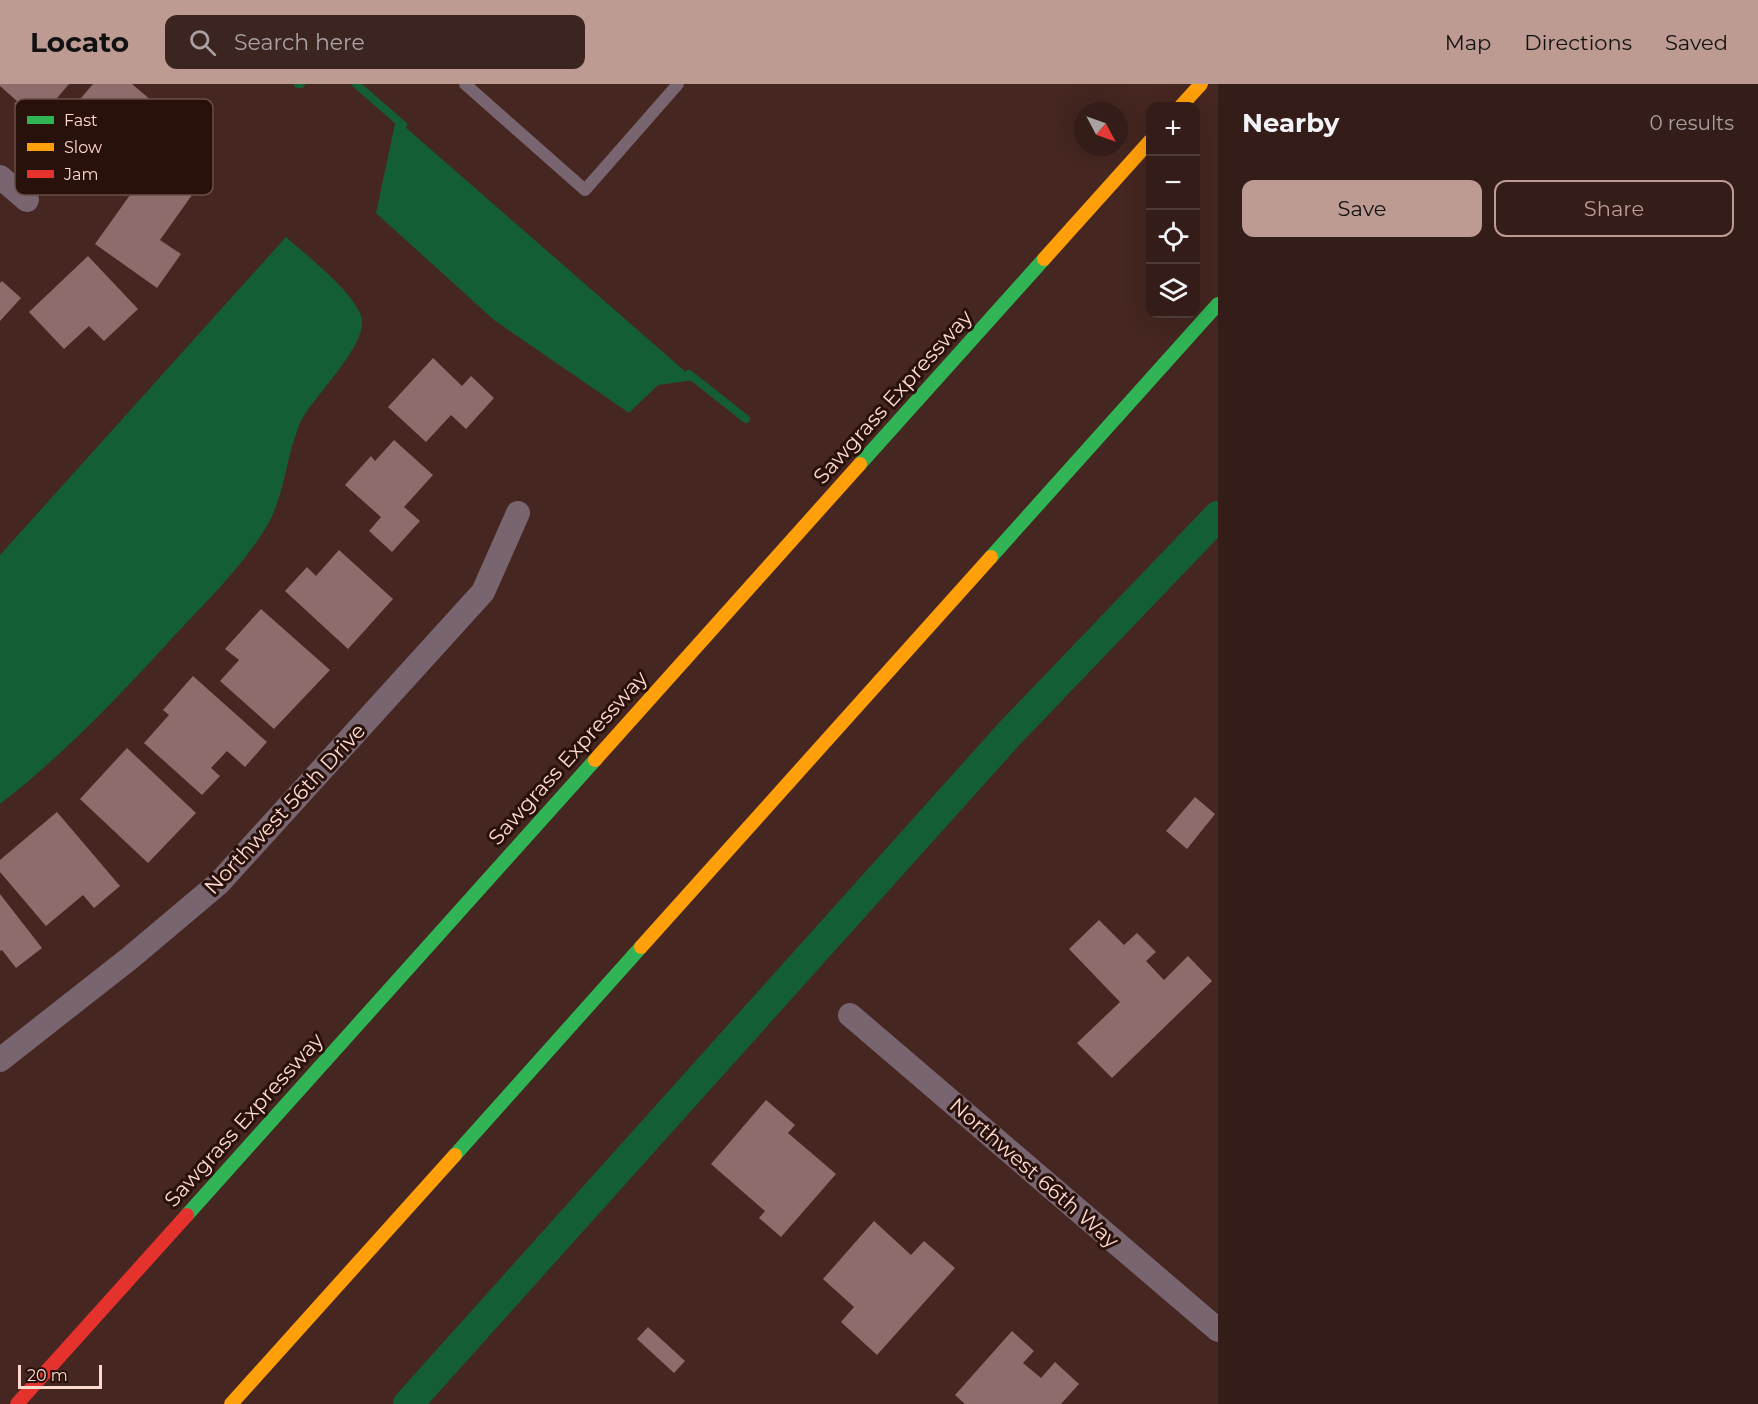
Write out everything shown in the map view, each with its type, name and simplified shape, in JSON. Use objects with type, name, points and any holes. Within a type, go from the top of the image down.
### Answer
[{"type":"highway","points":[[1185,102],[1201,84]]},
{"type":"highway","name":"Sawgrass Expressway","points":[[17,1404],[1146,145]]},
{"type":"highway","points":[[231,1404],[1218,304]]},
{"type":"street","points":[[0,177],[15,190]]},
{"type":"street","points":[[21,195],[27,200]]},
{"type":"street","name":"Northwest 56th Drive","points":[[0,1060],[130,958],[219,883],[483,592],[518,513]]},
{"type":"street","name":"Northwest 66th Way","points":[[850,1015],[1218,1330]]},
{"type":"lane","points":[[465,84],[585,190],[678,84]]},
{"type":"shaded area","points":[[396,119],[695,380],[658,385],[629,413],[494,320],[376,213]]},
{"type":"shaded area","points":[[286,237],[342,288],[359,310],[362,320],[361,331],[348,357],[301,421],[280,495],[267,526],[236,569],[92,723],[0,804],[0,555]]},
{"type":"building","points":[[0,84],[69,84],[56,99],[15,99]]},
{"type":"building","points":[[93,84],[132,84],[150,99],[80,99]]},
{"type":"building","points":[[130,195],[192,195],[160,240],[181,254],[157,288],[95,244]]},
{"type":"building","points":[[88,256],[138,309],[104,341],[89,326],[64,349],[29,312]]},
{"type":"building","points":[[2,281],[21,298],[0,321],[0,283]]},
{"type":"building","points":[[433,358],[462,386],[471,376],[494,398],[466,429],[451,415],[426,442],[388,407]]},
{"type":"building","points":[[394,440],[433,475],[404,507],[420,521],[392,552],[369,531],[381,517],[345,485],[371,456],[375,461]]},
{"type":"building","points":[[339,550],[393,599],[348,649],[285,591],[307,567],[316,576]]},
{"type":"building","points":[[261,609],[330,670],[274,729],[220,681],[239,660],[225,649]]},
{"type":"building","points":[[193,676],[267,742],[245,767],[227,751],[211,768],[220,776],[202,795],[144,743],[169,715],[163,710]]},
{"type":"building","points":[[127,748],[196,813],[148,863],[80,799]]},
{"type":"building","points":[[1195,797],[1215,814],[1187,849],[1166,831]]},
{"type":"building","points":[[57,812],[120,886],[94,908],[83,895],[46,926],[0,872],[0,860]]},
{"type":"building","points":[[0,894],[42,948],[16,968],[2,950],[0,951]]},
{"type":"building","points":[[1099,920],[1124,945],[1137,933],[1156,952],[1146,961],[1164,980],[1188,956],[1212,981],[1112,1078],[1077,1043],[1120,1002],[1069,949]]},
{"type":"building","points":[[766,1100],[795,1125],[788,1133],[836,1174],[781,1237],[759,1218],[765,1211],[711,1164]]},
{"type":"building","points":[[874,1221],[911,1255],[924,1241],[955,1268],[877,1355],[841,1322],[854,1307],[823,1279]]},
{"type":"building","points":[[648,1327],[685,1361],[674,1373],[637,1339]]},
{"type":"building","points":[[1012,1331],[1034,1351],[1023,1363],[1041,1378],[1055,1362],[1079,1384],[1061,1404],[965,1404],[955,1395]]},
{"type":"waterway","points":[[356,84],[403,125]]},
{"type":"waterway","points":[[689,374],[746,419]]},
{"type":"waterway","points":[[408,1404],[1010,733],[1218,516]]},
{"type":"traffic: fast","points":[[860,464],[1044,259]]},
{"type":"traffic: fast","points":[[991,557],[1218,304]]},
{"type":"traffic: fast","points":[[187,1215],[595,760]]},
{"type":"traffic: fast","points":[[455,1155],[641,947]]},
{"type":"traffic: slow","points":[[1185,102],[1201,84]]},
{"type":"traffic: slow","points":[[1044,259],[1146,145]]},
{"type":"traffic: slow","points":[[595,760],[860,464]]},
{"type":"traffic: slow","points":[[641,947],[991,557]]},
{"type":"traffic: slow","points":[[231,1404],[455,1155]]},
{"type":"traffic: jam","points":[[17,1404],[187,1215]]}]
